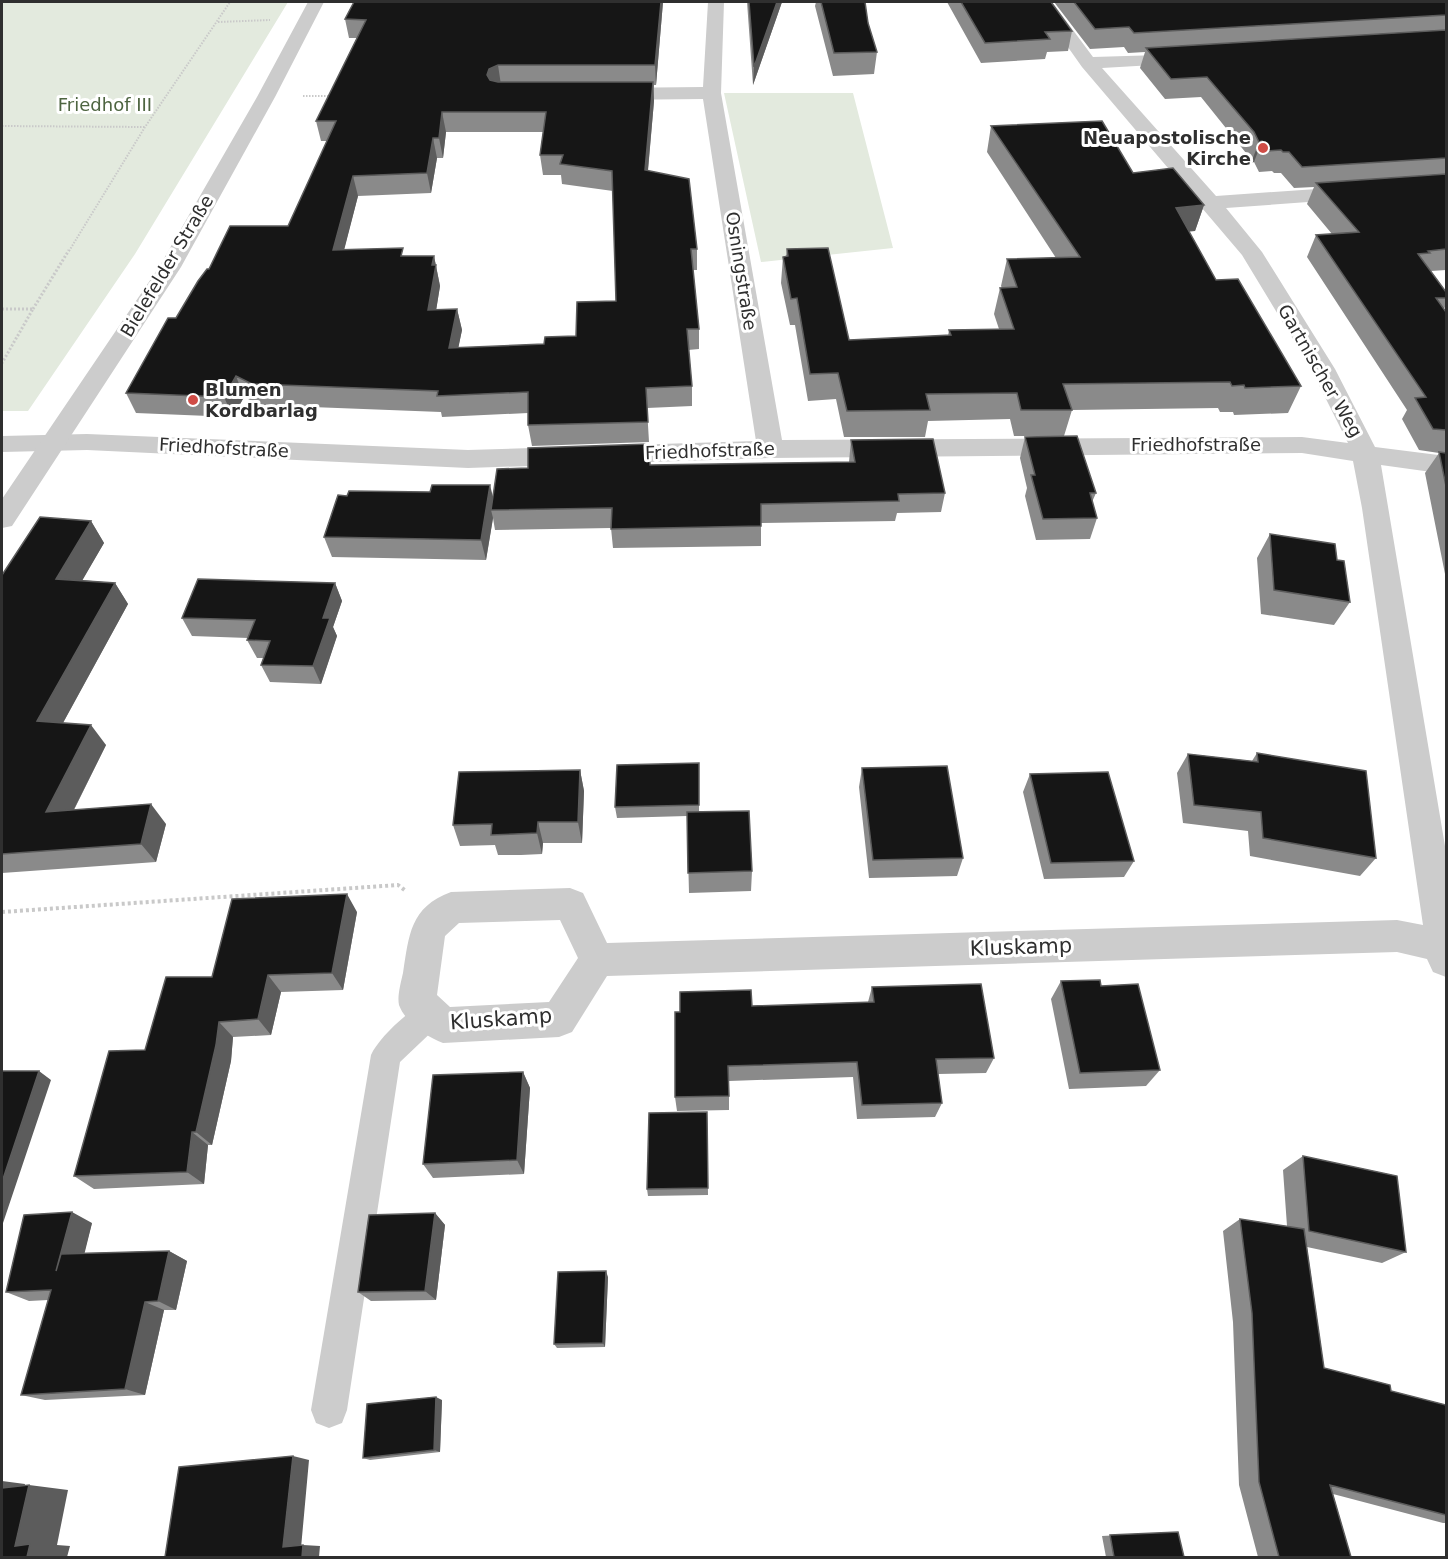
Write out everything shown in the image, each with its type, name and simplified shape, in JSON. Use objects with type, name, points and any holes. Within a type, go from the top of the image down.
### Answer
[{"type":"street","name":"Osningstraße","points":[[716,2],[712,93],[770,449]]},
{"type":"street","name":"Gartnischer Weg","points":[[1044,2],[1088,63],[1251,252],[1353,424],[1365,453],[1378,520],[1445,953]]},
{"type":"street","name":"Bielefelder Straße","points":[[2,519],[170,267],[266,97],[311,10]]},
{"type":"street","points":[[1088,63],[1208,56]]},
{"type":"street","points":[[592,94],[712,93]]},
{"type":"street","points":[[1211,203],[1446,186]]},
{"type":"street","name":"Friedhofstraße","points":[[2,444],[87,442],[468,459],[770,449],[1302,445],[1446,465]]},
{"type":"street","points":[[439,919],[451,908],[570,904],[597,960]]},
{"type":"street","name":"Kluskamp","points":[[439,919],[428,929],[417,1002],[443,1025],[559,1019],[597,960],[1397,936],[1445,953]]},
{"type":"lane","points":[[329,1410],[386,1055],[430,1014]]},
{"type":"path","points":[[2,363],[145,127],[230,2]]},
{"type":"path","points":[[217,22],[259,22],[311,10]]},
{"type":"path","points":[[266,97],[337,96]]},
{"type":"path","points":[[2,126],[145,127]]},
{"type":"path","points":[[2,309],[33,309]]},
{"type":"path","points":[[2,912],[398,885],[439,919]]},
{"type":"green space","name":"Friedhof III","points":[[2,2],[288,2],[135,254],[28,411],[2,411]]},
{"type":"green space","points":[[724,93],[853,93],[893,248],[761,262]]},
{"type":"building","points":[[354,2],[661,2],[655,65],[498,65],[489,69],[487,75],[490,80],[498,82],[653,82],[645,170],[689,179],[697,249],[691,249],[699,329],[687,329],[692,386],[646,388],[648,422],[528,425],[528,392],[437,396],[438,391],[252,384],[236,376],[224,397],[126,393],[168,318],[176,318],[198,281],[209,269],[230,226],[288,226],[336,121],[316,121],[366,20],[345,19]],"holes":[[[442,112],[546,112],[540,155],[563,155],[560,164],[612,171],[616,301],[577,302],[576,336],[545,337],[544,344],[449,348],[457,309],[428,310],[436,265],[432,265],[434,256],[401,256],[403,248],[333,250],[353,176],[427,173],[433,138],[439,138]]]},
{"type":"building","points":[[749,2],[777,2],[754,67]]},
{"type":"building","points":[[821,2],[865,2],[868,23],[877,52],[834,53]]},
{"type":"building","points":[[961,2],[1051,2],[1072,31],[1045,32],[1050,39],[985,43]]},
{"type":"building","points":[[1074,2],[1446,2],[1446,15],[1134,33],[1129,27],[1095,29]]},
{"type":"building","points":[[1446,30],[1446,158],[1302,167],[1289,152],[1267,151],[1262,141],[1259,142],[1254,132],[1207,77],[1171,79],[1146,48]]},
{"type":"building","points":[[1102,121],[1133,173],[1173,168],[1204,205],[1176,208],[1216,280],[1238,279],[1301,386],[1245,388],[1244,385],[1232,386],[1230,382],[1063,384],[1072,410],[1021,410],[1017,393],[926,394],[930,410],[847,411],[838,373],[810,374],[797,298],[791,299],[783,257],[788,256],[787,249],[828,248],[849,340],[951,335],[949,330],[1014,329],[1000,288],[1017,287],[1007,259],[1080,257],[991,126]]},
{"type":"building","points":[[1446,174],[1446,249],[1418,254],[1446,292],[1446,298],[1436,298],[1446,312],[1446,430],[1433,429],[1415,398],[1426,397],[1316,235],[1359,232],[1316,183]]},
{"type":"building","points":[[1077,436],[1096,493],[1090,493],[1097,518],[1043,519],[1031,475],[1035,475],[1025,437]]},
{"type":"building","points":[[933,439],[945,493],[898,494],[899,501],[761,504],[761,526],[611,529],[612,508],[491,510],[497,469],[528,468],[528,448],[649,444],[650,465],[855,462],[851,440]]},
{"type":"building","points":[[1439,452],[1446,453],[1446,486]]},
{"type":"building","points":[[432,485],[490,485],[481,540],[324,537],[338,495],[347,496],[349,491],[430,492]]},
{"type":"building","points":[[40,517],[91,521],[56,579],[115,583],[37,721],[91,725],[46,812],[151,804],[141,844],[2,854],[2,575]]},
{"type":"building","points":[[1270,534],[1335,544],[1337,560],[1344,561],[1350,602],[1274,590]]},
{"type":"building","points":[[198,579],[335,583],[323,618],[330,618],[313,666],[261,665],[270,641],[247,640],[255,620],[182,618]]},
{"type":"building","points":[[1257,753],[1366,771],[1376,858],[1263,838],[1261,812],[1194,805],[1188,754],[1258,762]]},
{"type":"building","points":[[699,763],[699,805],[615,807],[617,765]]},
{"type":"building","points":[[947,766],[963,858],[873,860],[862,768]]},
{"type":"building","points":[[580,770],[578,822],[538,822],[537,833],[491,835],[492,824],[453,825],[459,772]]},
{"type":"building","points":[[1108,772],[1134,861],[1051,863],[1030,774]]},
{"type":"building","points":[[749,811],[752,871],[688,873],[687,812]]},
{"type":"building","points":[[347,894],[332,973],[268,975],[258,1019],[219,1022],[196,1132],[192,1132],[187,1172],[74,1176],[109,1051],[145,1050],[166,977],[212,977],[232,899]]},
{"type":"building","points":[[1100,980],[1101,986],[1138,984],[1160,1070],[1080,1073],[1061,981]]},
{"type":"building","points":[[981,984],[994,1058],[936,1059],[942,1103],[862,1105],[857,1062],[728,1066],[729,1096],[675,1097],[675,1012],[680,1012],[680,992],[751,990],[752,1006],[874,1002],[872,987]]},
{"type":"building","points":[[2,1071],[39,1071],[2,1182]]},
{"type":"building","points":[[523,1072],[517,1160],[423,1164],[433,1075]]},
{"type":"building","points":[[707,1112],[708,1188],[647,1189],[649,1113]]},
{"type":"building","points":[[1303,1156],[1397,1176],[1406,1252],[1309,1231]]},
{"type":"building","points":[[72,1212],[56,1271],[61,1254],[169,1251],[158,1301],[145,1302],[125,1389],[21,1395],[51,1290],[6,1292],[24,1215]]},
{"type":"building","points":[[435,1213],[425,1291],[358,1292],[369,1215]]},
{"type":"building","points":[[1240,1219],[1304,1229],[1324,1368],[1390,1385],[1391,1391],[1446,1405],[1446,1515],[1330,1485],[1351,1557],[1279,1557],[1259,1482],[1252,1313]]},
{"type":"building","points":[[606,1271],[603,1343],[554,1344],[558,1272]]},
{"type":"building","points":[[436,1397],[434,1450],[363,1458],[367,1404]]},
{"type":"building","points":[[293,1456],[283,1547],[303,1545],[302,1557],[165,1557],[179,1467]]},
{"type":"building","points":[[29,1485],[15,1546],[30,1544],[27,1557],[2,1557],[2,1488]]},
{"type":"building","points":[[1178,1532],[1184,1557],[1114,1557],[1110,1535]]},
{"type":"place","name":"Neuapostolische Kirche","points":[[1263,148]]},
{"type":"place","name":"Blumen Kordbarlag","points":[[193,400]]}]
